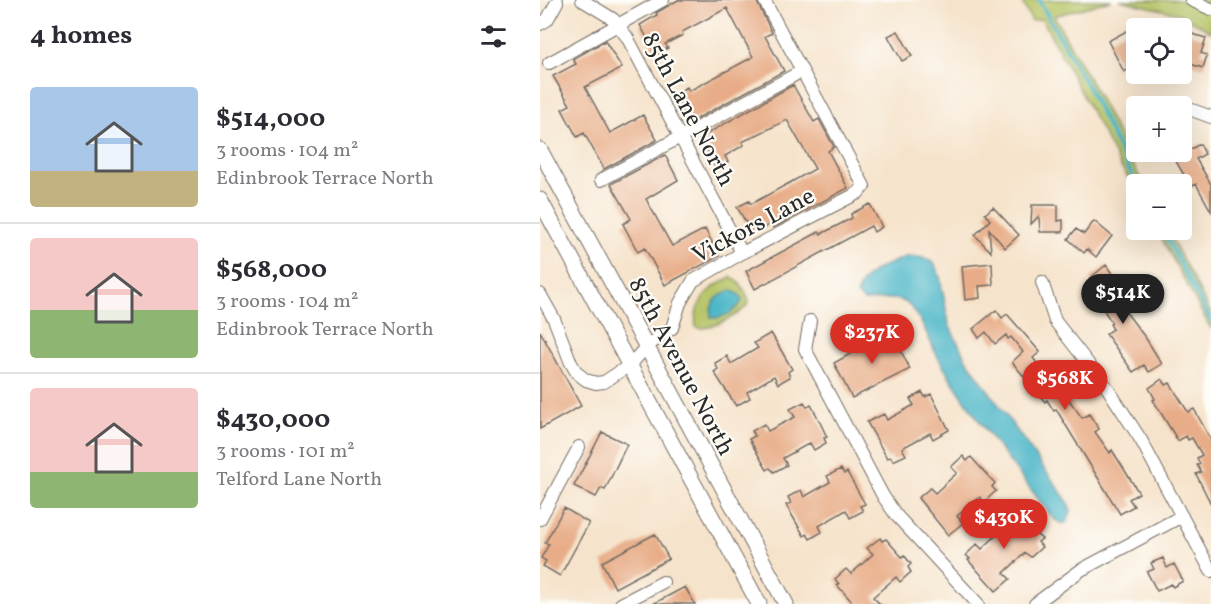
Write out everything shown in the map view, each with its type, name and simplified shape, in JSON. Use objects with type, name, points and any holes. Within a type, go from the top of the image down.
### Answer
[{"type":"main road","name":"85th Avenue North","points":[[540,150],[786,604]]},
{"type":"main road","name":"85th Avenue North","points":[[540,200],[759,604]]},
{"type":"street","name":"85th Lane North","points":[[582,0],[619,25],[742,253]]},
{"type":"street","points":[[549,63],[663,0]]},
{"type":"street","points":[[601,180],[802,71],[764,0]]},
{"type":"street","points":[[1191,0],[1211,9]]},
{"type":"street","points":[[540,8],[558,1]]},
{"type":"street","points":[[540,24],[547,20],[558,1]]},
{"type":"street","name":"Vickors Lane","points":[[540,294],[554,319],[577,373],[586,380],[596,383],[604,382],[630,365],[646,347],[672,328],[680,303],[693,281],[858,193],[864,186],[802,71]]},
{"type":"street","points":[[1192,110],[1211,117]]},
{"type":"street","points":[[1042,282],[1055,321],[1125,414],[1155,463],[1211,571]]},
{"type":"street","points":[[810,321],[805,349],[886,501],[896,515],[978,604]]},
{"type":"street","points":[[540,519],[579,447]]},
{"type":"street","points":[[1035,604],[1081,570],[1182,516]]},
{"type":"street","points":[[621,604],[663,582]]},
{"type":"green space","points":[[1021,0],[1112,0],[1054,16],[1126,150],[1126,162],[1132,162],[1138,174],[1126,175],[1042,19],[1032,21]]},
{"type":"green space","points":[[1119,0],[1211,0],[1211,32],[1192,21],[1192,18]]},
{"type":"green space","points":[[1162,240],[1172,240],[1211,313],[1211,329]]},
{"type":"green space","points":[[731,277],[743,288],[749,303],[739,312],[716,325],[696,327],[697,310],[704,296]]},
{"type":"water","points":[[908,256],[924,258],[934,263],[940,277],[949,325],[966,359],[1068,502],[1071,512],[1067,522],[1062,524],[1054,519],[980,423],[940,361],[916,313],[901,300],[864,301],[857,294],[860,286],[870,274]]},
{"type":"water","points":[[731,290],[740,295],[742,301],[740,305],[724,316],[711,318],[711,307],[715,300]]},
{"type":"building","points":[[678,0],[756,0],[772,33],[765,36],[784,71],[689,123],[674,94],[687,87],[689,91],[753,57],[727,8],[682,32],[683,35],[665,44],[668,48],[656,54],[640,25]]},
{"type":"building","points":[[898,31],[912,56],[902,61],[888,36]]},
{"type":"building","points":[[1126,31],[1126,71],[1124,72],[1108,41]]},
{"type":"building","points":[[1192,34],[1206,38],[1201,53],[1207,55],[1203,68],[1192,65]]},
{"type":"building","points":[[605,41],[622,68],[585,87],[610,133],[643,115],[657,140],[604,169],[584,133],[577,137],[562,109],[570,105],[553,76],[576,64],[573,59]]},
{"type":"building","points":[[793,85],[814,122],[819,119],[834,147],[828,151],[848,188],[773,228],[771,224],[752,233],[737,207],[749,201],[751,204],[815,169],[787,120],[742,142],[744,145],[725,156],[728,162],[716,169],[701,137]]},
{"type":"building","points":[[1200,144],[1205,154],[1196,159],[1211,184],[1211,211],[1196,184],[1192,186],[1192,174],[1183,174],[1176,162],[1192,162],[1192,148]]},
{"type":"building","points":[[665,155],[678,180],[646,199],[672,246],[705,229],[719,256],[665,285],[645,248],[638,252],[631,239],[623,224],[631,219],[611,184]]},
{"type":"building","points":[[870,204],[882,227],[874,232],[871,226],[755,289],[746,271],[819,232],[821,234],[852,218],[851,214]]},
{"type":"building","points":[[1032,205],[1058,205],[1058,221],[1063,220],[1063,232],[1040,232],[1039,216],[1031,224]]},
{"type":"building","points":[[993,207],[1019,235],[1005,248],[989,229],[991,252],[975,235],[990,220],[985,214]]},
{"type":"building","points":[[1094,221],[1112,236],[1096,257],[1087,249],[1084,253],[1068,239],[1076,229],[1084,234]]},
{"type":"building","points":[[992,263],[993,285],[979,286],[980,298],[965,300],[962,266]]},
{"type":"building","points":[[1106,265],[1122,288],[1113,295],[1162,364],[1149,372],[1144,365],[1133,372],[1106,334],[1113,329],[1110,324],[1112,323],[1093,293],[1099,289],[1090,278]]},
{"type":"building","points":[[996,310],[1002,318],[1007,314],[1040,352],[1033,358],[1046,374],[1053,367],[1065,383],[1060,387],[1082,418],[1089,414],[1099,429],[1095,432],[1110,453],[1112,450],[1139,493],[1129,499],[1134,506],[1120,514],[1056,409],[1054,411],[1047,400],[1045,402],[1012,362],[1023,352],[1011,337],[1008,339],[1006,335],[995,344],[986,332],[979,338],[973,329]]},
{"type":"building","points":[[540,331],[581,406],[540,429]]},
{"type":"building","points":[[891,331],[910,369],[852,398],[834,363]]},
{"type":"building","points":[[771,333],[792,369],[788,372],[790,377],[778,384],[774,376],[747,392],[750,398],[736,406],[714,372],[718,369],[715,363],[727,356],[731,364],[758,348],[754,343]]},
{"type":"building","points":[[1162,379],[1166,385],[1170,383],[1188,412],[1194,409],[1211,440],[1211,504],[1196,474],[1201,472],[1197,465],[1200,464],[1197,458],[1202,455],[1192,438],[1188,440],[1186,436],[1178,441],[1153,400],[1155,399],[1149,388]]},
{"type":"building","points":[[922,392],[925,397],[931,394],[949,430],[933,439],[930,433],[902,448],[906,455],[893,461],[891,457],[887,458],[867,422],[884,414],[887,420],[914,405],[910,399]]},
{"type":"building","points":[[804,402],[807,407],[811,405],[816,414],[827,437],[824,438],[826,443],[814,450],[810,443],[783,458],[787,465],[774,472],[770,468],[767,470],[749,439],[755,436],[752,431],[764,424],[768,431],[795,417],[790,409]]},
{"type":"building","points":[[602,432],[627,444],[605,490],[601,488],[596,497],[574,486]]},
{"type":"building","points":[[963,456],[967,461],[971,457],[995,483],[992,487],[996,491],[984,502],[980,497],[957,516],[963,523],[948,535],[918,498],[930,488],[935,493],[957,473],[951,467]]},
{"type":"building","points":[[841,469],[844,474],[847,472],[865,504],[860,506],[863,511],[850,518],[846,510],[819,526],[822,532],[810,539],[807,534],[804,536],[786,505],[791,503],[788,497],[801,490],[804,497],[830,482],[827,476]]},
{"type":"building","points":[[564,508],[589,523],[560,576],[543,566],[546,561],[541,558],[549,544],[545,543]]},
{"type":"building","points":[[1010,512],[1014,517],[1017,513],[1042,539],[1038,542],[1042,547],[1031,557],[1025,553],[1004,573],[1010,579],[996,591],[966,555],[977,544],[982,549],[1003,529],[998,523]]},
{"type":"building","points":[[655,534],[669,559],[615,588],[602,562]]},
{"type":"building","points":[[880,538],[882,541],[886,539],[902,557],[904,555],[911,564],[908,567],[911,572],[900,582],[896,577],[873,597],[880,604],[854,604],[837,585],[839,584],[835,579],[846,569],[851,574],[873,554],[867,548]]},
{"type":"building","points":[[1163,558],[1167,568],[1174,564],[1183,581],[1173,587],[1171,584],[1157,591],[1147,572],[1154,569],[1151,563]]},
{"type":"building","points":[[685,587],[695,604],[653,604]]},
{"type":"waterway","points":[[1039,0],[1089,89],[1132,174]]},
{"type":"waterway","points":[[1167,240],[1211,321]]}]
